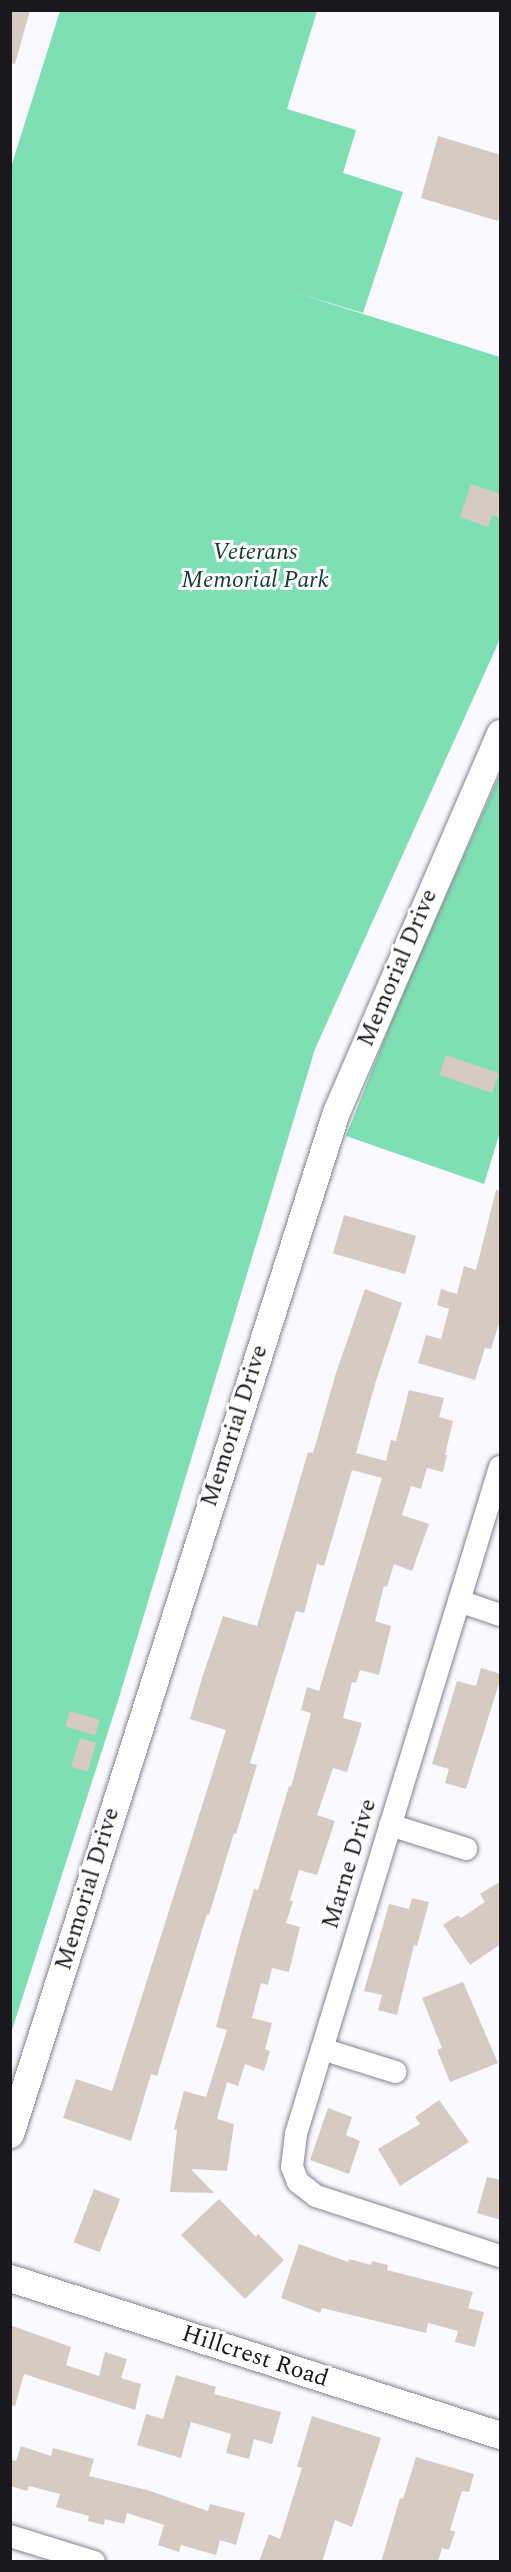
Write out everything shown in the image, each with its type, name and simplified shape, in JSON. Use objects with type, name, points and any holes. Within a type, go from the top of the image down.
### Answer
[{"type":"street","name":"Memorial Drive","points":[[10,2134],[336,1112],[501,733]]},
{"type":"street","name":"Marne Drive","points":[[501,1467],[296,2134],[292,2157],[294,2176],[303,2187],[316,2196],[501,2256]]},
{"type":"street","points":[[459,1601],[501,1615]]},
{"type":"street","points":[[390,1825],[466,1849]]},
{"type":"street","points":[[322,2049],[396,2072]]},
{"type":"street","name":"Hillcrest Road","points":[[10,2278],[501,2434]]},
{"type":"street","points":[[10,2536],[94,2562]]},
{"type":"green space","name":"Veterans Memorial Park","points":[[60,11],[317,11],[287,109],[356,130],[343,173],[403,192],[363,313],[290,291],[500,357],[500,639],[315,1049],[118,1701],[11,2033],[11,167]]},
{"type":"green space","points":[[500,774],[500,1132],[484,1184],[346,1136],[402,995]]},
{"type":"building","points":[[10,10],[30,10],[15,64],[10,63]]},
{"type":"building","points":[[438,136],[501,155],[501,212],[498,221],[421,198]]},
{"type":"building","points":[[471,484],[501,494],[501,518],[492,515],[488,527],[460,517]]},
{"type":"building","points":[[446,1055],[499,1073],[492,1093],[439,1075]]},
{"type":"building","points":[[496,1190],[501,1191],[501,1317],[491,1349],[485,1348],[475,1380],[418,1363],[426,1335],[441,1339],[449,1309],[437,1305],[441,1289],[457,1294],[464,1266],[476,1270]]},
{"type":"building","points":[[344,1215],[416,1236],[405,1274],[333,1253]]},
{"type":"building","points":[[365,1289],[402,1303],[375,1384],[356,1453],[386,1461],[391,1440],[396,1441],[409,1390],[444,1398],[439,1417],[453,1421],[445,1455],[447,1455],[443,1472],[427,1468],[421,1489],[411,1486],[402,1515],[429,1524],[412,1571],[394,1564],[387,1587],[384,1586],[375,1621],[391,1626],[379,1675],[360,1670],[356,1683],[352,1682],[343,1718],[362,1723],[347,1772],[333,1768],[317,1815],[335,1821],[317,1875],[299,1870],[290,1900],[293,1901],[286,1923],[300,1927],[289,1972],[272,1968],[268,1985],[261,1983],[252,2018],[272,2023],[265,2049],[270,2051],[264,2071],[245,2064],[238,2086],[227,2082],[217,2119],[234,2124],[227,2171],[191,2169],[214,2193],[170,2192],[177,2130],[174,2129],[184,2091],[206,2097],[227,2030],[216,2027],[240,1937],[254,1889],[258,1890],[289,1786],[291,1787],[311,1713],[301,1710],[307,1687],[319,1691],[382,1478],[352,1470],[324,1566],[317,1564],[304,1613],[296,1611],[250,1763],[257,1765],[236,1834],[234,1833],[209,1915],[207,1914],[157,2076],[151,2074],[131,2141],[63,2118],[76,2079],[112,2091],[226,1730],[190,1719],[202,1678],[223,1616],[257,1626],[308,1452],[313,1453],[336,1373]]},
{"type":"building","points":[[481,1668],[501,1674],[501,1677],[466,1789],[445,1783],[449,1769],[432,1764],[457,1681],[476,1686]]},
{"type":"building","points":[[70,1711],[100,1720],[95,1735],[65,1726]]},
{"type":"building","points":[[80,1738],[96,1743],[87,1772],[71,1767]]},
{"type":"building","points":[[501,1881],[501,1944],[470,1965],[443,1925],[458,1915],[461,1918],[485,1902],[480,1894]]},
{"type":"building","points":[[412,1898],[429,1902],[417,1946],[414,1945],[397,2015],[378,2010],[382,1995],[364,1991],[389,1904],[409,1909]]},
{"type":"building","points":[[463,1982],[498,2063],[450,2082],[437,2050],[442,2048],[422,1998]]},
{"type":"building","points":[[439,2100],[469,2142],[400,2186],[378,2149],[420,2124],[415,2117]]},
{"type":"building","points":[[328,2108],[352,2117],[346,2135],[360,2141],[349,2174],[310,2160]]},
{"type":"building","points":[[487,2177],[501,2180],[501,2220],[477,2213]]},
{"type":"building","points":[[94,2189],[120,2199],[100,2252],[74,2242]]},
{"type":"building","points":[[219,2199],[256,2237],[258,2234],[284,2260],[245,2299],[181,2235]]},
{"type":"building","points":[[299,2244],[348,2262],[349,2259],[371,2265],[372,2261],[388,2265],[387,2270],[473,2292],[468,2308],[484,2312],[475,2347],[455,2342],[458,2331],[428,2323],[426,2333],[322,2308],[320,2313],[281,2298]]},
{"type":"building","points":[[10,2325],[71,2347],[66,2365],[99,2376],[105,2352],[127,2359],[121,2378],[141,2384],[135,2410],[24,2374],[15,2406],[10,2405]]},
{"type":"building","points":[[176,2375],[216,2387],[214,2394],[281,2412],[272,2444],[254,2439],[249,2459],[226,2453],[231,2434],[191,2422],[181,2458],[137,2445],[146,2414],[163,2419]]},
{"type":"building","points":[[312,2416],[381,2438],[352,2527],[335,2520],[322,2562],[259,2562],[269,2534],[280,2539],[302,2468],[297,2467]]},
{"type":"building","points":[[21,2446],[51,2456],[53,2448],[94,2459],[89,2476],[147,2490],[208,2511],[210,2504],[245,2513],[236,2545],[220,2540],[216,2555],[181,2545],[179,2552],[158,2545],[164,2525],[127,2513],[124,2524],[105,2519],[104,2525],[88,2521],[89,2516],[56,2507],[60,2494],[29,2486],[27,2491],[10,2486],[10,2459],[16,2461]]},
{"type":"building","points":[[416,2457],[474,2474],[469,2492],[462,2491],[450,2530],[455,2532],[449,2550],[442,2548],[438,2562],[381,2562],[400,2498],[403,2499]]}]
